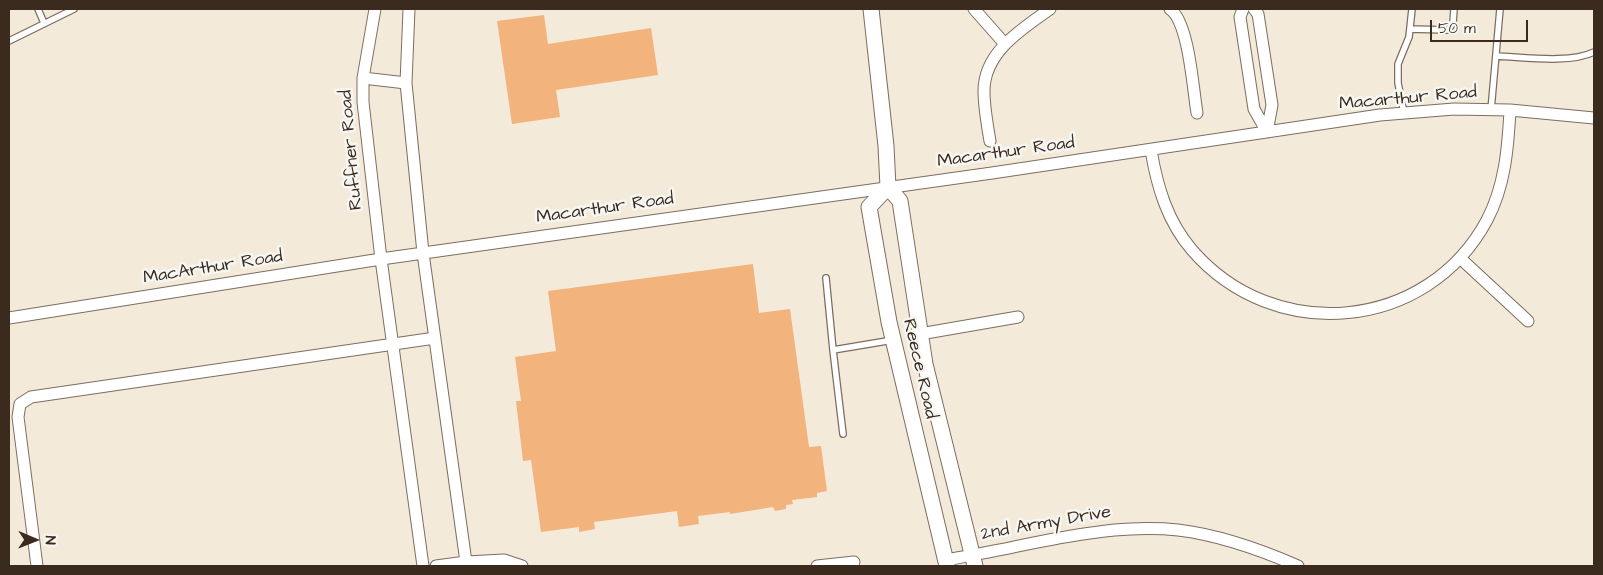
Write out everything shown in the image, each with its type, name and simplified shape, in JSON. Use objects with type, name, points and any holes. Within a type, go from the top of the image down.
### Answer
[{"type":"street","name":"Ruffner Road","points":[[375,9],[363,78],[363,102],[381,259],[423,566]]},
{"type":"street","points":[[409,9],[406,82],[423,253],[466,562]]},
{"type":"street","name":"Reece Road","points":[[871,9],[886,146],[888,187],[900,201],[925,364],[973,561]]},
{"type":"street","points":[[974,9],[1005,44]]},
{"type":"street","points":[[990,141],[984,90],[986,75],[994,58],[1005,44],[1050,9]]},
{"type":"street","points":[[1170,9],[1174,11],[1186,38],[1196,113]]},
{"type":"street","points":[[1243,9],[1240,17],[1254,109],[1267,132]]},
{"type":"street","points":[[1254,9],[1258,14],[1272,106],[1267,132]]},
{"type":"street","points":[[363,78],[406,82]]},
{"type":"street","name":"Macarthur Road","points":[[423,253],[1404,113],[1454,110],[1510,110],[1594,118]]},
{"type":"street","points":[[1151,150],[1154,173],[1162,199],[1173,223],[1190,249],[1225,281],[1248,295],[1288,310],[1331,314],[1354,312],[1377,308],[1402,299],[1441,275],[1460,258],[1487,221],[1496,201],[1506,160],[1510,110]]},
{"type":"street","name":"Reece Road","points":[[888,187],[869,206],[893,340],[947,563]]},
{"type":"street","name":"MacArthur Road","points":[[9,318],[423,253]]},
{"type":"street","points":[[1460,258],[1528,320]]},
{"type":"street","points":[[920,334],[1018,317]]},
{"type":"street","points":[[37,566],[18,417],[20,404],[31,397],[435,338]]},
{"type":"street","name":"2nd Army Drive","points":[[947,563],[973,561],[1097,531],[1149,529],[1177,530],[1216,537],[1250,546],[1298,566]]},
{"type":"street","points":[[436,566],[504,560],[522,566]]},
{"type":"street","points":[[817,566],[854,562]]},
{"type":"lane","points":[[38,9],[44,23]]},
{"type":"lane","points":[[9,41],[74,9]]},
{"type":"lane","points":[[1404,113],[1398,83],[1398,64],[1409,37],[1412,9]]},
{"type":"lane","points":[[1410,29],[1448,30],[1453,23],[1454,9]]},
{"type":"lane","points":[[1491,110],[1500,9]]},
{"type":"lane","points":[[1496,56],[1568,59],[1594,52]]},
{"type":"lane","points":[[826,278],[843,434]]},
{"type":"lane","points":[[833,350],[893,340]]},
{"type":"building","points":[[544,15],[548,44],[651,28],[658,75],[556,90],[560,117],[512,124],[497,21]]},
{"type":"building","points":[[753,264],[759,313],[790,309],[809,447],[821,446],[827,491],[817,493],[817,497],[792,500],[793,504],[786,505],[786,509],[775,511],[773,507],[730,514],[730,512],[698,516],[699,524],[679,527],[677,511],[594,522],[595,529],[579,532],[579,527],[541,532],[531,460],[523,461],[516,401],[521,401],[515,357],[556,351],[548,291]]}]
